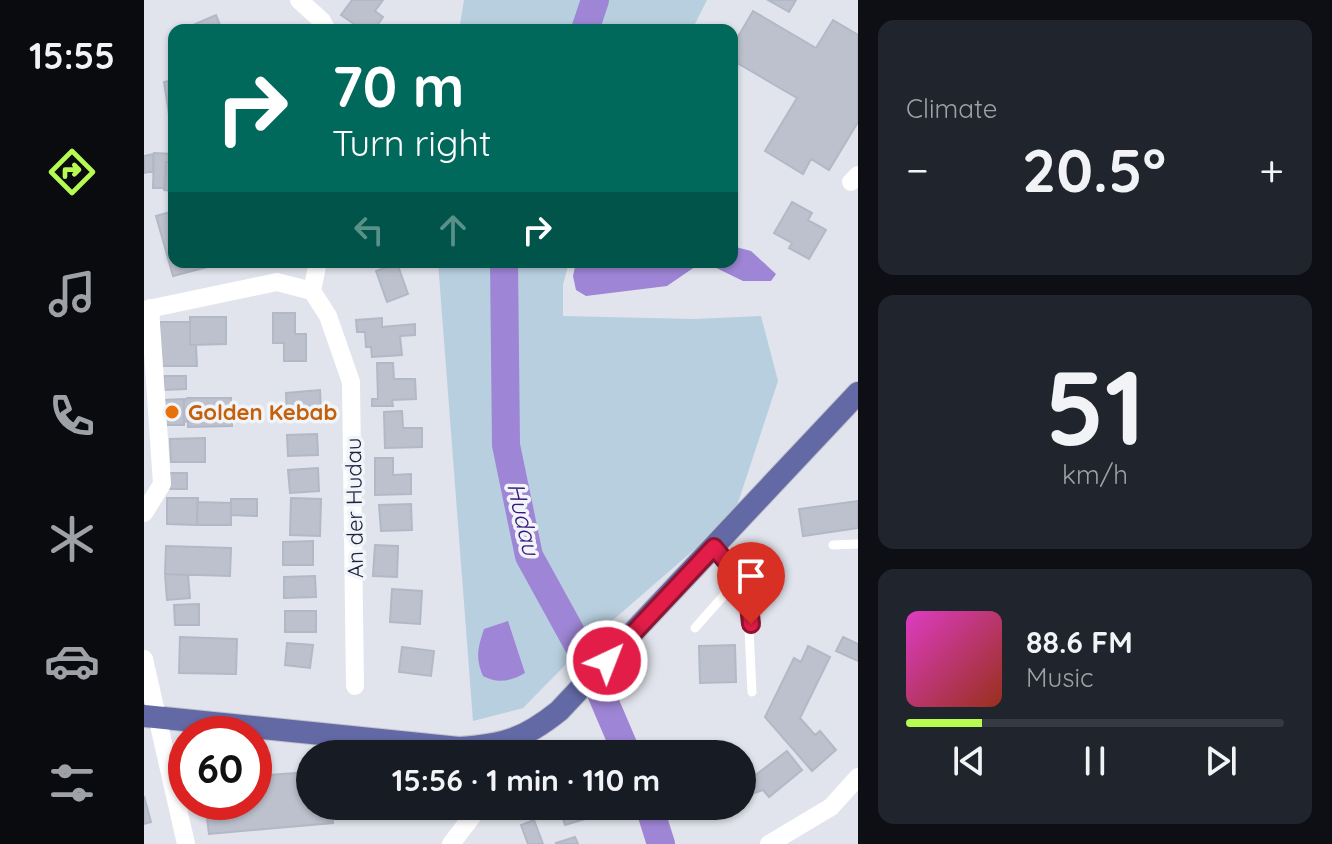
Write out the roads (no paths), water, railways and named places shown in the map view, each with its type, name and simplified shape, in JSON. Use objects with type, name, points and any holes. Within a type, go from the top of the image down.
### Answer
[{"type":"main road","points":[[518,740],[559,711],[858,393]]},
{"type":"main road","points":[[272,734],[355,740]]},
{"type":"street","points":[[299,0],[324,24]]},
{"type":"street","points":[[144,513],[162,484],[147,309],[277,282],[312,291],[317,268]]},
{"type":"street","name":"An der Hudau","points":[[312,291],[328,316],[351,382],[355,686]]},
{"type":"street","points":[[144,659],[151,717],[168,768]]},
{"type":"street","points":[[769,844],[831,807],[858,777]]},
{"type":"street","points":[[181,820],[186,844]]},
{"type":"street","points":[[451,844],[469,820]]},
{"type":"lane","points":[[833,545],[858,544]]},
{"type":"lane","points":[[714,547],[741,576],[750,603],[752,692]]},
{"type":"lane","points":[[695,628],[741,576]]},
{"type":"waterway","name":"Hudau","points":[[587,24],[595,0]]},
{"type":"waterway","name":"Hudau","points":[[504,268],[506,445],[529,556],[589,665],[621,740]]},
{"type":"waterway","name":"Hudau","points":[[653,820],[661,844]]},
{"type":"place","name":"Golden Kebab","points":[[172,412]]}]
